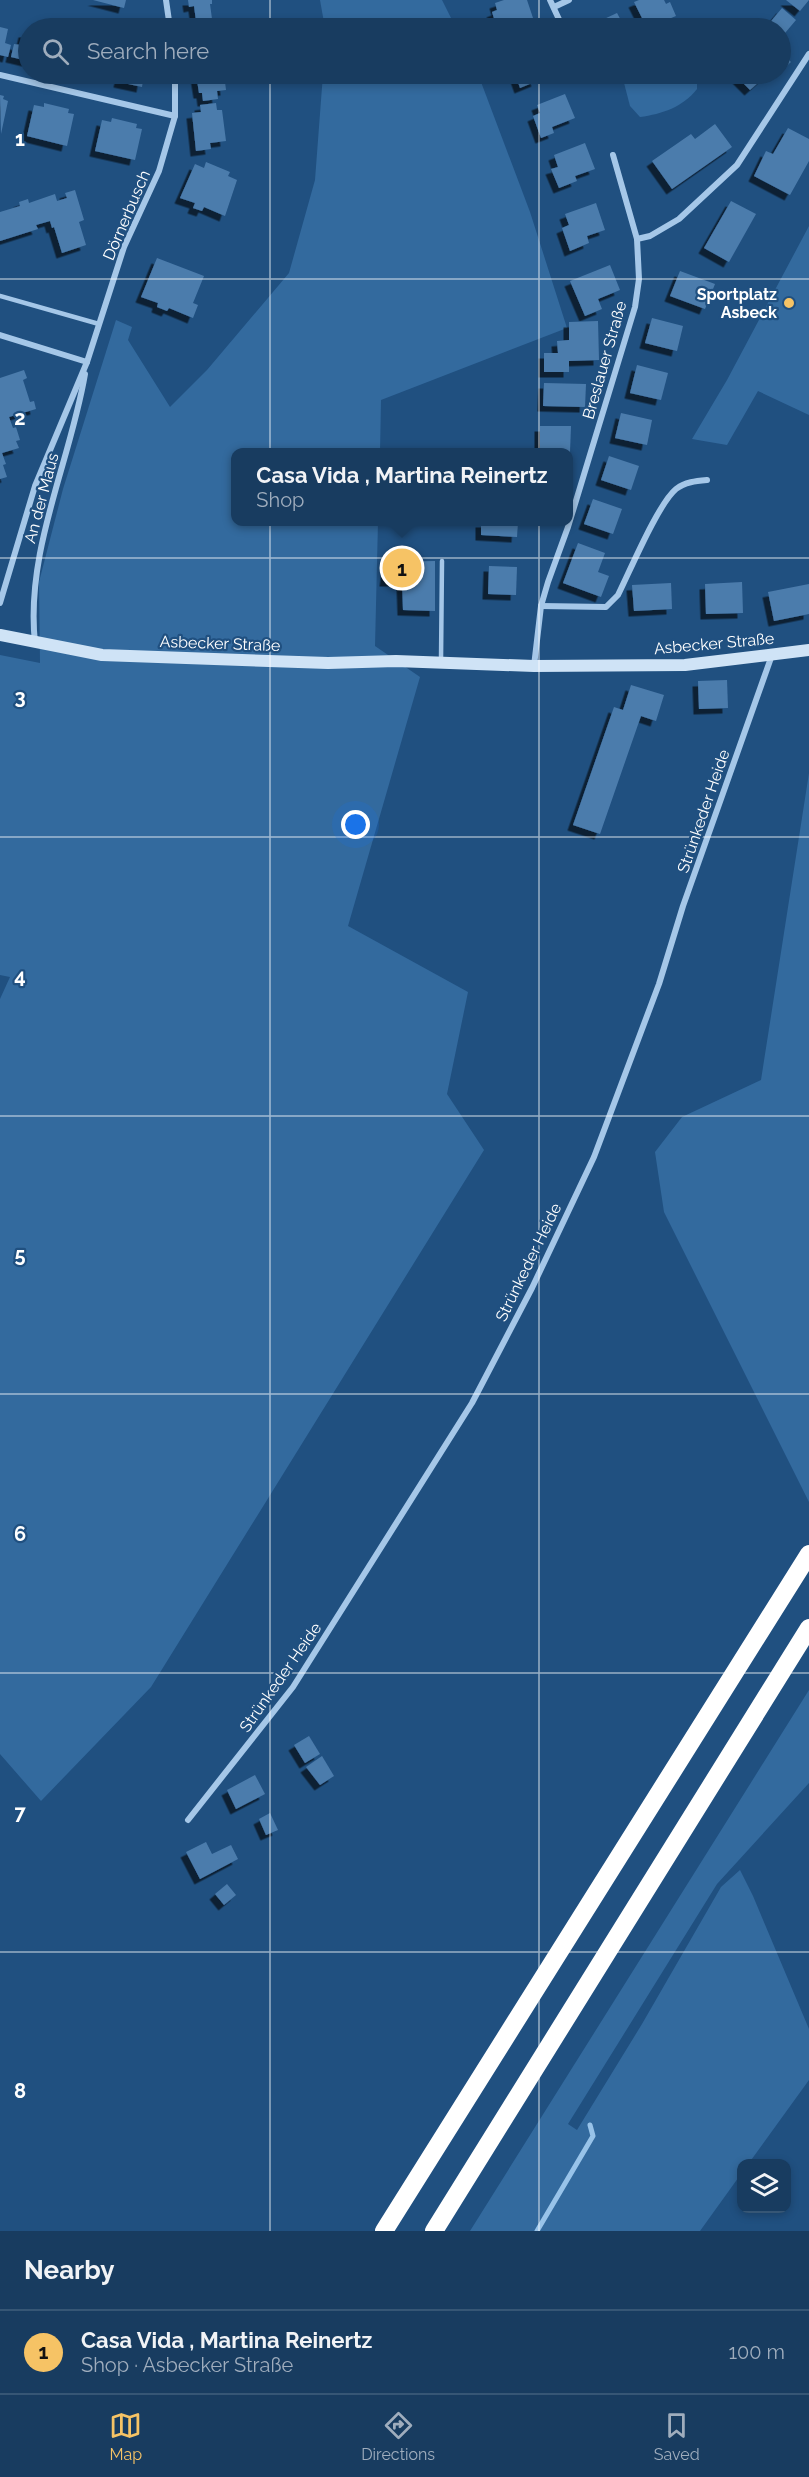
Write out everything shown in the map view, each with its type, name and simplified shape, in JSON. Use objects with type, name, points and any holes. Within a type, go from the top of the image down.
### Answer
[{"type":"highway","points":[[384,2231],[809,1554]]},
{"type":"highway","points":[[434,2231],[809,1628]]},
{"type":"main road","name":"Asbecker Straße","points":[[0,635],[35,644],[102,655],[327,663],[534,666],[685,665],[809,650]]},
{"type":"street","points":[[166,0],[169,18]]},
{"type":"street","points":[[559,18],[552,3],[569,0]]},
{"type":"street","points":[[791,82],[809,54]]},
{"type":"street","points":[[0,75],[18,79]]},
{"type":"street","points":[[38,84],[175,116]]},
{"type":"street","name":"Dörnerbusch","points":[[99,324],[124,247],[159,171],[175,116],[175,84]]},
{"type":"street","points":[[637,239],[650,236],[679,219],[737,165],[790,84]]},
{"type":"street","name":"Breslauer Straße","points":[[573,505],[635,308],[639,279],[637,239],[613,155]]},
{"type":"street","name":"An der Maus","points":[[0,603],[35,486],[87,362],[99,324]]},
{"type":"street","points":[[0,335],[87,362]]},
{"type":"street","name":"An der Maus","points":[[35,644],[34,595],[41,546],[79,409],[87,362]]},
{"type":"street","points":[[541,606],[600,608],[610,605],[670,495],[692,481],[707,480]]},
{"type":"street","name":"Breslauer Straße","points":[[534,666],[541,606],[566,526]]},
{"type":"street","name":"Strünkeder Heide","points":[[188,1820],[286,1696],[312,1658],[472,1403],[532,1288],[594,1157],[659,984],[683,906],[772,655]]},
{"type":"lane","points":[[0,296],[99,324]]},
{"type":"lane","points":[[441,663],[442,561]]},
{"type":"shaded area","points":[[320,0],[442,0],[451,18],[323,18]]},
{"type":"shaded area","points":[[322,84],[482,84],[530,212],[567,328],[381,400],[380,448],[231,448],[231,526],[378,526],[375,646],[420,677],[348,926],[468,992],[447,1094],[484,1150],[151,1687],[41,1801],[0,1754],[0,999],[10,977],[0,975],[0,655],[40,663],[39,582],[63,489],[116,320],[132,327],[128,340],[170,407],[207,370],[289,273],[315,180]]},
{"type":"shaded area","points":[[624,84],[697,84],[697,89],[685,101],[672,109],[640,117],[630,106]]},
{"type":"shaded area","name":"Sportplatz Asbeck","points":[[809,226],[809,415],[758,391],[727,445],[692,439],[727,380]]},
{"type":"shaded area","points":[[809,773],[809,1502],[664,1212],[655,1152],[682,1117],[761,1080]]},
{"type":"shaded area","points":[[809,1690],[809,1783],[717,1884],[568,2124],[577,2130],[642,2024],[721,1887],[740,1870],[809,2029],[809,2080],[752,2159],[737,2159],[737,2180],[700,2231],[470,2231]]},
{"type":"building","points":[[93,0],[126,0],[124,8]]},
{"type":"building","points":[[188,0],[212,0],[210,4],[212,18],[196,18],[194,6],[189,7]]},
{"type":"building","points":[[504,0],[527,0],[533,18],[494,18],[492,12],[497,10],[495,3]]},
{"type":"building","points":[[664,0],[666,4],[670,2],[676,16],[642,18],[634,2]]},
{"type":"building","points":[[786,0],[809,0],[800,11]]},
{"type":"building","points":[[782,8],[796,20],[791,26],[791,18],[774,18]]},
{"type":"building","points":[[617,13],[620,18],[606,18]]},
{"type":"building","points":[[0,27],[8,29],[5,43],[11,45],[8,57],[0,55]]},
{"type":"building","points":[[14,44],[18,45],[18,59],[11,57]]},
{"type":"building","points":[[198,84],[225,84],[226,90],[217,91],[218,99],[203,101],[202,93],[199,93]]},
{"type":"building","points":[[744,84],[757,84],[750,90]]},
{"type":"building","points":[[565,94],[575,118],[552,127],[554,133],[541,138],[533,116],[540,113],[537,105]]},
{"type":"building","points":[[0,95],[8,101],[1,134]]},
{"type":"building","points":[[44,103],[69,109],[68,113],[74,114],[67,146],[27,136],[34,105],[44,107]]},
{"type":"building","points":[[216,103],[217,110],[222,110],[226,141],[210,143],[211,149],[196,151],[192,113],[201,112],[200,105]]},
{"type":"building","points":[[112,118],[137,124],[136,128],[142,129],[135,160],[95,151],[102,120],[111,122]]},
{"type":"building","points":[[715,124],[732,147],[672,189],[652,161],[691,134],[695,139]]},
{"type":"building","points":[[788,128],[809,139],[809,161],[790,195],[754,176],[766,151],[773,154]]},
{"type":"building","points":[[585,143],[595,169],[575,176],[577,181],[559,188],[551,169],[558,167],[554,155]]},
{"type":"building","points":[[206,162],[230,172],[228,176],[237,180],[225,216],[204,207],[202,211],[193,208],[195,203],[180,198],[195,164],[204,168]]},
{"type":"building","points":[[75,190],[84,220],[79,222],[86,245],[62,253],[50,221],[36,225],[38,229],[0,241],[0,212],[20,206],[19,202],[28,199],[29,203],[55,194],[57,201],[67,198],[65,193]]},
{"type":"building","points":[[731,201],[756,214],[729,262],[704,248]]},
{"type":"building","points":[[596,203],[605,230],[587,236],[589,243],[570,251],[562,228],[569,225],[565,214]]},
{"type":"building","points":[[157,258],[204,276],[193,303],[198,305],[193,318],[169,308],[167,311],[157,307],[158,303],[141,297]]},
{"type":"building","points":[[610,265],[620,290],[598,299],[602,309],[585,316],[570,281]]},
{"type":"building","points":[[680,271],[715,284],[705,309],[670,296]]},
{"type":"building","points":[[652,318],[683,326],[677,351],[645,343]]},
{"type":"building","points":[[598,321],[599,360],[569,361],[569,372],[544,372],[544,353],[558,353],[557,341],[569,340],[569,322]]},
{"type":"building","points":[[637,365],[668,373],[661,400],[630,393]]},
{"type":"building","points":[[24,370],[27,378],[23,380],[30,402],[34,401],[36,409],[9,417],[13,428],[16,427],[20,440],[16,441],[19,448],[2,453],[7,477],[0,479],[0,378]]},
{"type":"building","points":[[544,383],[586,384],[585,407],[543,406]]},
{"type":"building","points":[[621,413],[652,420],[647,445],[615,438]]},
{"type":"building","points":[[540,426],[571,426],[570,448],[540,448]]},
{"type":"building","points":[[609,456],[639,466],[631,490],[601,480]]},
{"type":"building","points":[[593,499],[622,509],[613,534],[584,524]]},
{"type":"building","points":[[481,526],[518,526],[517,537],[481,535]]},
{"type":"building","points":[[578,543],[605,553],[598,572],[609,576],[601,597],[563,583]]},
{"type":"building","points":[[435,561],[435,611],[403,610],[402,581],[385,581],[388,562]]},
{"type":"building","points":[[489,566],[517,567],[516,595],[488,594]]},
{"type":"building","points":[[742,582],[743,613],[706,614],[705,584]]},
{"type":"building","points":[[671,583],[672,609],[634,611],[632,585]]},
{"type":"building","points":[[809,584],[809,614],[774,621],[768,592]]},
{"type":"building","points":[[727,680],[728,708],[699,709],[698,681]]},
{"type":"building","points":[[631,685],[664,695],[656,721],[641,716],[600,834],[573,825],[614,707],[623,710]]},
{"type":"building","points":[[309,1736],[320,1754],[305,1763],[294,1745]]},
{"type":"building","points":[[322,1756],[334,1776],[320,1785],[306,1767]]},
{"type":"building","points":[[255,1775],[265,1794],[236,1809],[227,1790]]},
{"type":"building","points":[[270,1813],[278,1830],[266,1835],[259,1819]]},
{"type":"building","points":[[206,1842],[212,1854],[231,1845],[238,1859],[200,1879],[186,1852]]},
{"type":"building","points":[[227,1884],[236,1895],[224,1905],[215,1894]]},
{"type":"waterway","points":[[537,2231],[593,2136],[590,2125]]},
{"type":"place","name":"Sportplatz Asbeck","points":[[789,303]]},
{"type":"place","name":"Casa Vida , Martina Reinertz","points":[[402,568]]}]
